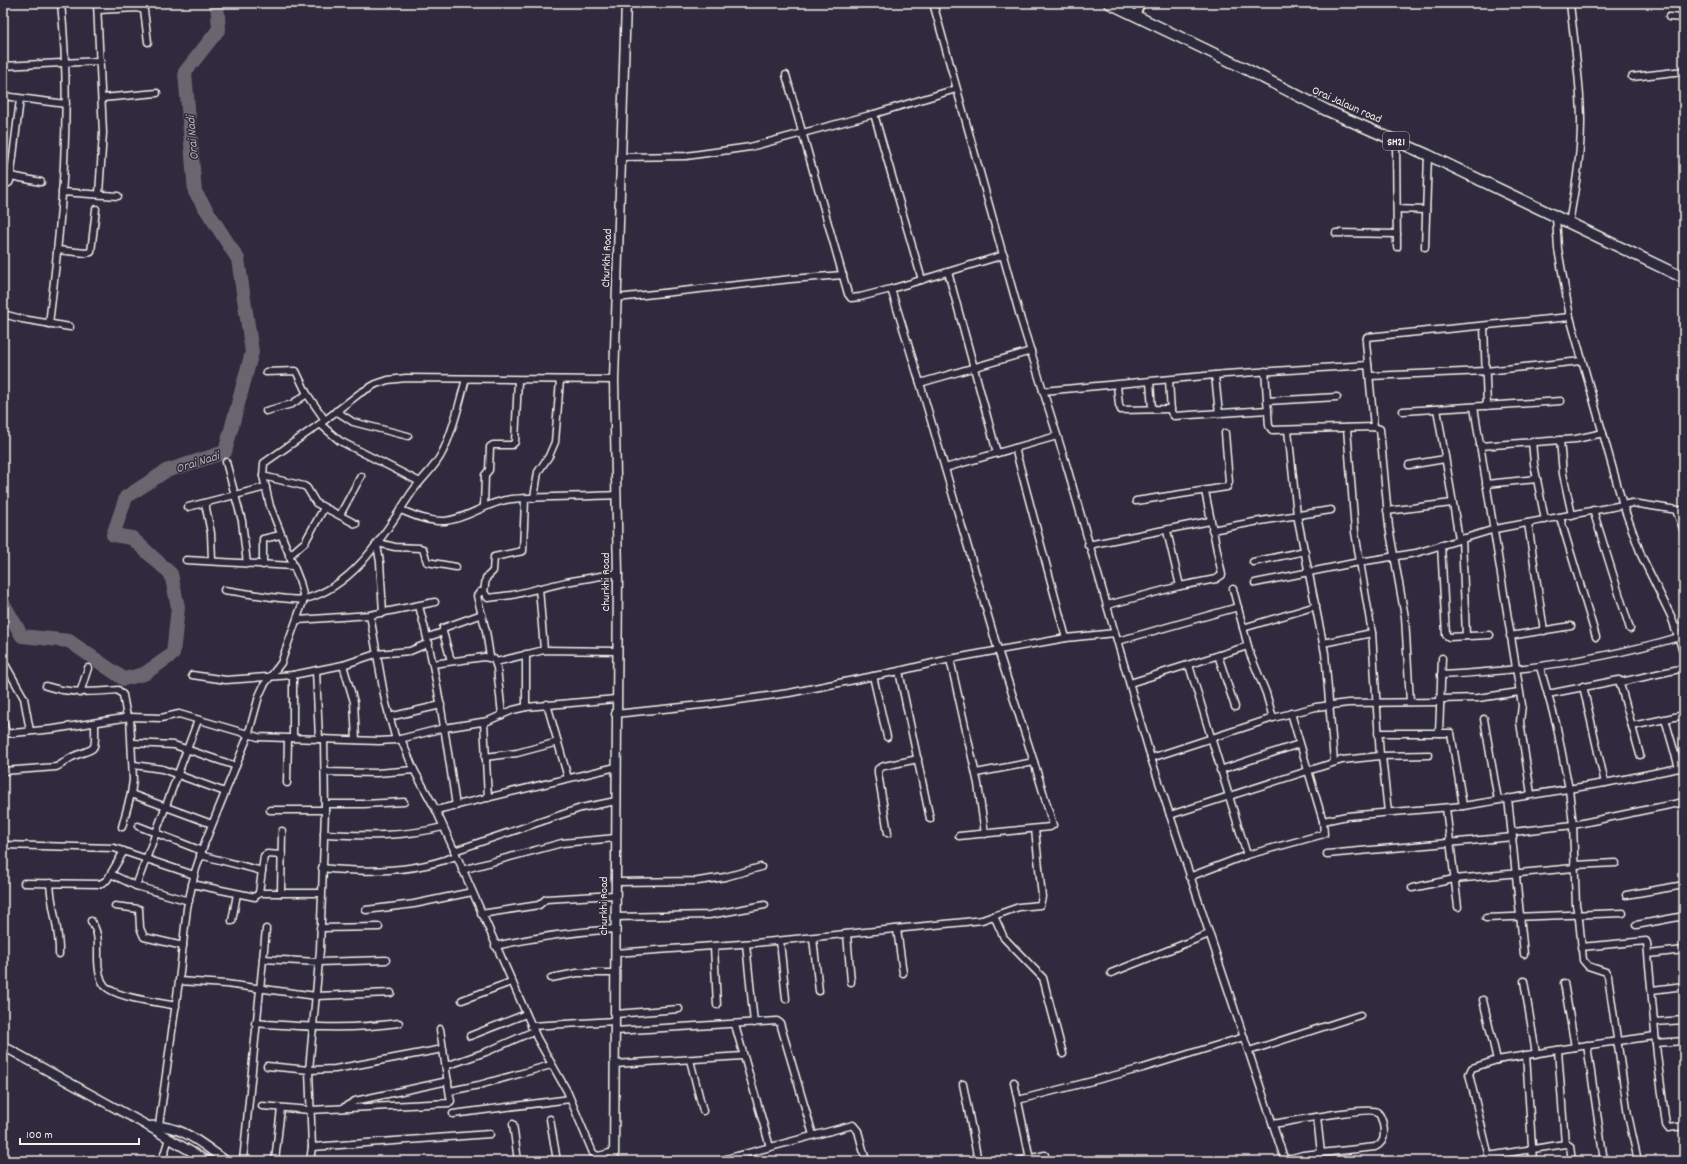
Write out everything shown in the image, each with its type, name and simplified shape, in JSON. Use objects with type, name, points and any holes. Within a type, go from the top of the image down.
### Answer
[{"type":"main road","name":"Orai Jalaun road","points":[[1109,3],[1326,110],[1428,155],[1684,278]]},
{"type":"street","points":[[49,324],[62,192],[66,104],[66,64],[61,3]]},
{"type":"street","name":"Churkhi Road","points":[[614,1161],[616,838],[615,714],[618,573],[614,380],[626,3]]},
{"type":"street","points":[[933,3],[1031,351],[1118,641],[1151,758],[1189,877],[1285,1160],[1303,1155],[1375,1147],[1384,1139],[1380,1116],[1377,1112],[1372,1110],[1273,1124]]},
{"type":"street","points":[[1136,15],[1142,3]]},
{"type":"street","points":[[1569,223],[1578,161],[1581,124],[1577,64],[1570,3]]},
{"type":"street","points":[[99,194],[103,133],[98,6],[137,8],[144,10],[148,42]]},
{"type":"street","points":[[1669,17],[1684,18]]},
{"type":"street","points":[[3,66],[66,64],[101,61]]},
{"type":"street","points":[[1632,77],[1684,71]]},
{"type":"street","points":[[786,74],[848,294],[851,298],[860,298],[1004,255]]},
{"type":"street","points":[[621,157],[686,156],[750,147],[874,114],[956,89]]},
{"type":"street","points":[[102,98],[157,93]]},
{"type":"street","points":[[3,96],[66,104]]},
{"type":"street","points":[[3,184],[9,183],[11,176],[20,99]]},
{"type":"street","points":[[874,114],[922,280]]},
{"type":"street","points":[[1396,141],[1397,247]]},
{"type":"street","points":[[1425,247],[1428,155]]},
{"type":"street","points":[[11,176],[41,182]]},
{"type":"street","points":[[62,192],[118,196]]},
{"type":"street","points":[[57,250],[86,253],[91,252],[96,209]]},
{"type":"street","points":[[1397,209],[1426,210]]},
{"type":"street","points":[[1556,217],[1558,249],[1570,317],[1581,361],[1623,505],[1642,557],[1676,629],[1684,654]]},
{"type":"street","points":[[1336,233],[1397,234]]},
{"type":"street","points":[[948,272],[997,453]]},
{"type":"street","points":[[617,298],[791,279],[843,275]]},
{"type":"street","points":[[891,289],[946,468],[998,650],[1034,762],[1052,825],[1050,827],[1035,829],[959,836]]},
{"type":"street","points":[[3,314],[70,327]]},
{"type":"street","points":[[1374,427],[1366,342],[1367,337],[1570,317]]},
{"type":"street","points":[[1484,326],[1487,406]]},
{"type":"street","points":[[920,383],[1031,351]]},
{"type":"street","points":[[1370,376],[1486,371],[1581,361]]},
{"type":"street","points":[[1043,391],[1215,375],[1368,365]]},
{"type":"street","points":[[266,372],[296,371],[323,422],[340,441],[420,482]]},
{"type":"street","points":[[1265,372],[1270,429],[1288,430],[1377,427],[1381,433],[1387,511],[1405,617],[1410,702]]},
{"type":"street","points":[[1215,375],[1219,414]]},
{"type":"street","points":[[159,1125],[176,1006],[188,901],[194,875],[212,824],[248,736],[259,696],[270,677],[281,663],[298,620],[304,599],[270,506],[262,469],[268,460],[323,422],[360,393],[376,384],[388,380],[406,378],[614,380]]},
{"type":"street","points":[[224,590],[304,599],[332,588],[378,544],[420,482],[433,468],[443,453],[466,379]]},
{"type":"street","points":[[484,506],[485,475],[489,470],[490,447],[493,445],[512,445],[515,442],[518,380]]},
{"type":"street","points":[[534,498],[538,472],[549,456],[555,442],[560,380]]},
{"type":"street","points":[[1169,380],[1172,415],[1176,417],[1268,410]]},
{"type":"street","points":[[1150,382],[1152,409]]},
{"type":"street","points":[[1117,384],[1118,405],[1121,410],[1171,408]]},
{"type":"street","points":[[266,411],[292,404],[307,394]]},
{"type":"street","points":[[1267,401],[1337,397]]},
{"type":"street","points":[[1403,411],[1561,401]]},
{"type":"street","points":[[1474,407],[1486,484],[1495,529],[1510,636],[1520,692],[1522,710],[1520,722],[1531,794]]},
{"type":"street","points":[[1437,409],[1452,502],[1460,539],[1466,636]]},
{"type":"street","points":[[336,411],[353,422],[408,436]]},
{"type":"street","points":[[1347,428],[1353,512],[1359,562],[1372,632],[1378,733],[1388,812]]},
{"type":"street","points":[[1288,430],[1297,515],[1323,643],[1330,704],[1334,762]]},
{"type":"street","points":[[1136,501],[1224,488],[1228,485],[1225,433]]},
{"type":"street","points":[[1480,446],[1532,441],[1576,439],[1603,433]]},
{"type":"street","points":[[946,468],[1057,436]]},
{"type":"street","points":[[1560,440],[1563,474],[1572,515]]},
{"type":"street","points":[[1532,441],[1537,479],[1545,520]]},
{"type":"street","points":[[1015,448],[1066,638]]},
{"type":"street","points":[[1409,465],[1445,459]]},
{"type":"street","points":[[226,462],[236,495],[244,535],[247,564]]},
{"type":"street","points":[[263,476],[304,486],[309,491],[312,500],[324,508],[356,524]]},
{"type":"street","points":[[340,515],[361,476]]},
{"type":"street","points":[[1486,484],[1537,479]]},
{"type":"street","points":[[188,507],[266,487]]},
{"type":"street","points":[[1107,605],[1180,586],[1216,579],[1222,575],[1205,491]]},
{"type":"street","points":[[401,510],[416,516],[432,520],[445,521],[455,519],[484,506],[511,499],[616,496]]},
{"type":"street","points":[[525,499],[523,551],[494,557],[493,571],[486,578],[484,592],[486,596],[490,599],[618,573]]},
{"type":"street","points":[[1387,511],[1452,502]]},
{"type":"street","points":[[205,503],[211,533],[212,561]]},
{"type":"street","points":[[1255,583],[1359,562],[1416,553],[1495,529],[1632,503],[1684,511]]},
{"type":"street","points":[[289,556],[305,542],[324,508]]},
{"type":"street","points":[[1212,530],[1331,510]]},
{"type":"street","points":[[1593,510],[1630,630]]},
{"type":"street","points":[[1676,510],[1684,531]]},
{"type":"street","points":[[1560,517],[1596,637]]},
{"type":"street","points":[[1088,545],[1167,531],[1210,521]]},
{"type":"street","points":[[1528,523],[1544,631]]},
{"type":"street","points":[[1167,531],[1180,586]]},
{"type":"street","points":[[263,565],[263,539],[280,535]]},
{"type":"street","points":[[378,544],[395,547],[420,548],[423,549],[427,562],[456,567]]},
{"type":"street","points":[[378,544],[383,613]]},
{"type":"street","points":[[1441,545],[1445,633],[1447,636],[1490,636]]},
{"type":"street","points":[[1252,562],[1305,551]]},
{"type":"street","points":[[186,560],[293,566]]},
{"type":"street","points":[[540,588],[544,650]]},
{"type":"street","points":[[1233,589],[1248,646],[1266,692],[1272,718]]},
{"type":"street","points":[[484,592],[480,592],[477,596],[490,657],[496,662],[502,715]]},
{"type":"street","points":[[298,620],[370,615],[435,602]]},
{"type":"street","points":[[419,606],[428,640],[441,705],[456,806]]},
{"type":"street","points":[[1243,628],[1316,606]]},
{"type":"street","points":[[1118,641],[1238,607]]},
{"type":"street","points":[[192,675],[226,680],[293,675],[343,665],[376,654],[399,653],[443,632],[445,627],[482,614]]},
{"type":"street","points":[[370,615],[376,654],[389,717],[414,770],[436,810],[532,1028],[570,1099],[593,1153],[598,1156],[614,1152]]},
{"type":"street","points":[[1676,629],[1684,625]]},
{"type":"street","points":[[1510,636],[1571,626]]},
{"type":"street","points":[[443,632],[451,661]]},
{"type":"street","points":[[615,714],[710,704],[789,693],[998,650],[1066,638],[1115,632]]},
{"type":"street","points":[[1323,643],[1372,632]]},
{"type":"street","points":[[1441,675],[1540,667],[1601,657],[1679,638]]},
{"type":"street","points":[[1130,683],[1248,646]]},
{"type":"street","points":[[496,662],[544,650],[616,651]]},
{"type":"street","points":[[526,654],[526,707]]},
{"type":"street","points":[[1218,655],[1235,707]]},
{"type":"street","points":[[433,664],[490,657]]},
{"type":"street","points":[[1439,733],[1442,658]]},
{"type":"street","points":[[950,659],[976,774],[986,834]]},
{"type":"street","points":[[3,664],[6,666],[24,698],[30,731]]},
{"type":"street","points":[[343,665],[354,702],[356,740]]},
{"type":"street","points":[[1189,665],[1210,738],[1247,855]]},
{"type":"street","points":[[1540,667],[1556,723],[1569,789],[1573,825],[1574,866],[1578,915],[1584,964],[1603,970],[1608,976],[1619,1041],[1628,1115],[1638,1161]]},
{"type":"street","points":[[80,693],[88,668]]},
{"type":"street","points":[[1548,694],[1616,680],[1621,682],[1684,668]]},
{"type":"street","points":[[310,1161],[312,1147],[309,1070],[316,996],[325,807],[325,772],[316,670]]},
{"type":"street","points":[[899,671],[930,819]]},
{"type":"street","points":[[287,782],[291,738],[293,675]]},
{"type":"street","points":[[873,676],[887,737]]},
{"type":"street","points":[[1621,682],[1640,755]]},
{"type":"street","points":[[46,686],[80,693],[118,690],[121,692],[129,717],[133,743],[134,765],[131,794],[122,827]]},
{"type":"street","points":[[1583,686],[1605,783]]},
{"type":"street","points":[[1151,758],[1272,718],[1330,704],[1440,701],[1478,698],[1520,692]]},
{"type":"street","points":[[3,721],[4,733],[95,724],[129,717],[161,718],[179,714],[248,736],[356,740],[399,739],[444,728],[484,722],[526,707],[616,699]]},
{"type":"street","points":[[547,704],[568,778]]},
{"type":"street","points":[[389,717],[441,705]]},
{"type":"street","points":[[1189,877],[1247,855],[1324,834],[1323,821],[1291,713]]},
{"type":"street","points":[[1632,726],[1684,715]]},
{"type":"street","points":[[1484,718],[1498,800]]},
{"type":"street","points":[[1323,821],[1347,816],[1463,806],[1605,783],[1682,767],[1665,719]]},
{"type":"street","points":[[136,886],[198,720]]},
{"type":"street","points":[[484,722],[488,798]]},
{"type":"street","points":[[3,771],[56,767],[70,758],[91,751],[95,745],[95,724]]},
{"type":"street","points":[[1378,733],[1452,734],[1463,806]]},
{"type":"street","points":[[485,757],[517,753],[558,742]]},
{"type":"street","points":[[133,743],[163,744],[236,766]]},
{"type":"street","points":[[1220,770],[1299,744]]},
{"type":"street","points":[[1170,815],[1334,762],[1381,756],[1429,755]]},
{"type":"street","points":[[888,833],[878,769],[884,766],[918,759]]},
{"type":"street","points":[[976,774],[1034,762]]},
{"type":"street","points":[[134,765],[152,766],[225,792]]},
{"type":"street","points":[[436,810],[616,767]]},
{"type":"street","points":[[325,772],[377,773],[414,770]]},
{"type":"street","points":[[131,794],[212,824]]},
{"type":"street","points":[[1508,798],[1517,873],[1524,954]]},
{"type":"street","points":[[270,810],[404,802]]},
{"type":"street","points":[[322,868],[359,871],[430,865],[455,853],[581,808],[616,802]]},
{"type":"street","points":[[1327,854],[1450,843],[1513,835],[1573,825],[1684,802]]},
{"type":"street","points":[[1446,808],[1458,907]]},
{"type":"street","points":[[138,826],[201,853],[262,871]]},
{"type":"street","points":[[324,834],[391,836],[443,827]]},
{"type":"street","points":[[615,953],[780,941],[982,920],[1019,907],[1040,905],[1042,902],[1035,829]]},
{"type":"street","points":[[281,893],[282,831]]},
{"type":"street","points":[[462,870],[562,843],[616,838]]},
{"type":"street","points":[[3,845],[104,846],[124,850],[194,875]]},
{"type":"street","points":[[24,883],[100,884],[107,880],[124,850]]},
{"type":"street","points":[[192,884],[255,897],[259,893],[265,854],[282,855]]},
{"type":"street","points":[[1412,888],[1454,879],[1616,863]]},
{"type":"street","points":[[615,882],[698,881],[726,877],[761,867]]},
{"type":"street","points":[[111,874],[136,886],[188,901]]},
{"type":"street","points":[[50,883],[51,904],[60,940],[59,954]]},
{"type":"street","points":[[1626,895],[1684,885]]},
{"type":"street","points":[[366,910],[414,904],[472,892]]},
{"type":"street","points":[[259,893],[321,893]]},
{"type":"street","points":[[232,921],[237,894]]},
{"type":"street","points":[[481,914],[539,905],[546,899],[615,895]]},
{"type":"street","points":[[615,917],[709,914],[765,905]]},
{"type":"street","points":[[115,906],[139,909],[140,928],[144,937],[183,946]]},
{"type":"street","points":[[1486,918],[1623,913]]},
{"type":"street","points":[[994,916],[1004,938],[1043,978],[1063,1054]]},
{"type":"street","points":[[1636,925],[1684,916]]},
{"type":"street","points":[[92,921],[97,928],[98,965],[104,985],[115,993],[176,1006]]},
{"type":"street","points":[[320,928],[379,927]]},
{"type":"street","points":[[243,1161],[247,1131],[255,1023],[266,929]]},
{"type":"street","points":[[495,946],[527,939],[575,932],[615,929]]},
{"type":"street","points":[[897,929],[903,973]]},
{"type":"street","points":[[847,934],[851,982]]},
{"type":"street","points":[[1112,974],[1209,934]]},
{"type":"street","points":[[813,938],[819,991]]},
{"type":"street","points":[[780,941],[786,999]]},
{"type":"street","points":[[1581,946],[1646,942],[1649,954],[1655,1036],[1667,1127],[1684,1126]]},
{"type":"street","points":[[746,944],[754,1024]]},
{"type":"street","points":[[714,946],[717,1005]]},
{"type":"street","points":[[1649,954],[1684,950]]},
{"type":"street","points":[[263,959],[318,962],[386,960]]},
{"type":"street","points":[[551,978],[577,974],[615,973]]},
{"type":"street","points":[[179,980],[316,996],[391,992]]},
{"type":"street","points":[[1524,981],[1536,1054]]},
{"type":"street","points":[[462,1000],[511,982]]},
{"type":"street","points":[[1564,983],[1575,1047]]},
{"type":"street","points":[[1652,990],[1684,986]]},
{"type":"street","points":[[1483,1000],[1497,1060]]},
{"type":"street","points":[[446,1066],[486,1052],[532,1028],[679,1010]]},
{"type":"street","points":[[470,1036],[526,1014]]},
{"type":"street","points":[[1249,1051],[1360,1015]]},
{"type":"street","points":[[1655,1022],[1684,1020]]},
{"type":"street","points":[[615,1031],[754,1024],[777,1021],[782,1026],[813,1135]]},
{"type":"street","points":[[255,1023],[313,1028],[355,1028],[399,1023]]},
{"type":"street","points":[[735,1025],[770,1147]]},
{"type":"street","points":[[262,1106],[310,1110],[445,1103],[451,1101],[440,1029]]},
{"type":"street","points":[[1572,1161],[1570,1146],[1565,1144],[1489,1158],[1470,1070],[1497,1060],[1587,1045],[1655,1036]]},
{"type":"street","points":[[1018,1100],[1143,1068],[1244,1037]]},
{"type":"street","points":[[1656,1043],[1684,1040]]},
{"type":"street","points":[[1587,1045],[1604,1161]]},
{"type":"street","points":[[3,1046],[148,1126],[207,1161]]},
{"type":"street","points":[[267,1066],[309,1070],[354,1066],[443,1049]]},
{"type":"street","points":[[1558,1050],[1565,1144]]},
{"type":"street","points":[[1526,1055],[1533,1161]]},
{"type":"street","points":[[614,1064],[743,1056]]},
{"type":"street","points":[[690,1060],[703,1111]]},
{"type":"street","points":[[450,1091],[479,1085],[551,1065]]},
{"type":"street","points":[[343,1108],[355,1101],[448,1081]]},
{"type":"street","points":[[1014,1082],[1030,1158]]},
{"type":"street","points":[[963,1084],[978,1161]]},
{"type":"street","points":[[453,1114],[570,1099]]},
{"type":"street","points":[[275,1161],[281,1108]]},
{"type":"street","points":[[1317,1117],[1321,1153]]},
{"type":"street","points":[[550,1119],[557,1161]]},
{"type":"street","points":[[513,1124],[518,1161]]},
{"type":"street","points":[[148,1126],[159,1125],[179,1129],[226,1161]]},
{"type":"street","points":[[722,1160],[853,1125],[858,1130],[866,1161]]},
{"type":"street","points":[[312,1147],[490,1134]]},
{"type":"street","points":[[162,1161],[169,1138]]},
{"type":"street","points":[[1019,1161],[1045,1155]]},
{"type":"waterway","name":"Orai Nadi","points":[[3,603],[22,636],[69,641],[124,679],[144,674],[173,654],[178,607],[171,574],[132,538],[113,535],[126,497],[166,471],[225,452],[252,352],[238,259],[195,192],[185,72],[219,29],[217,3]]}]
